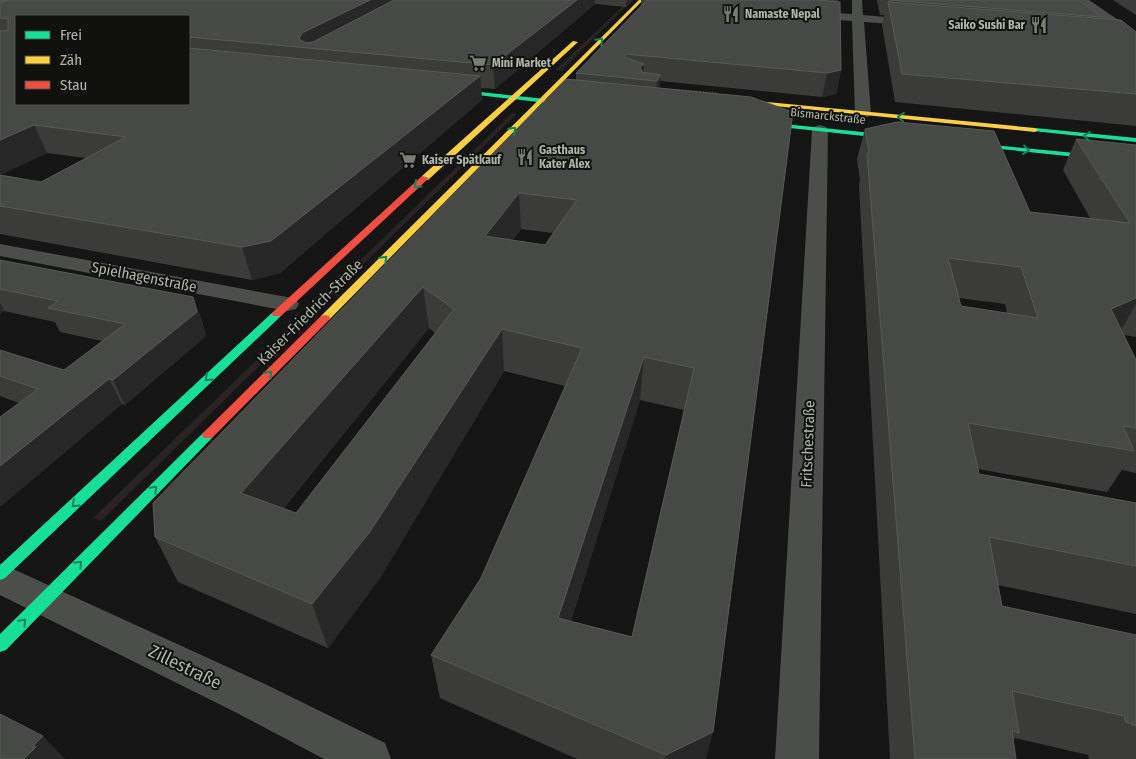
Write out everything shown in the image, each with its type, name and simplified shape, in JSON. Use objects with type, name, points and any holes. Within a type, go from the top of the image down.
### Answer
[{"type":"main road","name":"Kaiser-Friedrich-Straße","points":[[0,645],[641,0]]},
{"type":"main road","name":"Kaiser-Friedrich-Straße","points":[[0,576],[288,304],[584,33]]},
{"type":"main road","points":[[512,79],[574,85]]},
{"type":"main road","points":[[432,89],[590,106]]},
{"type":"main road","name":"Bismarckstraße","points":[[728,100],[1136,140]]},
{"type":"main road","name":"Bismarckstraße","points":[[745,122],[915,139]]},
{"type":"main road","points":[[952,143],[1136,161]]},
{"type":"street","points":[[646,0],[652,0]]},
{"type":"street","points":[[857,0],[863,114]]},
{"type":"street","points":[[1082,0],[1136,40]]},
{"type":"street","points":[[792,12],[932,24]]},
{"type":"street","points":[[1117,39],[1136,40]]},
{"type":"street","name":"Fritschestraße","points":[[797,759],[820,130]]},
{"type":"street","name":"Spielhagenstraße","points":[[0,250],[288,304]]},
{"type":"street","name":"Zillestraße","points":[[0,576],[252,699],[369,759]]},
{"type":"path","points":[[663,89],[680,89]]},
{"type":"shaded area","points":[[627,5],[561,71],[555,70],[623,6]]},
{"type":"shaded area","points":[[512,113],[517,114],[350,277],[344,276]]},
{"type":"shaded area","points":[[334,285],[340,287],[101,521],[93,518]]},
{"type":"building","points":[[370,0],[302,33],[299,39],[306,43],[313,42],[394,0],[577,0],[493,65],[190,37],[190,15],[15,15],[15,105],[190,105],[190,48],[480,76],[271,241],[242,247],[0,206],[0,175],[41,182],[126,137],[34,125],[0,140],[0,31],[8,30],[8,19],[0,18],[0,3],[7,1],[0,1]]},
{"type":"building","points":[[647,0],[815,0],[840,2],[841,70],[827,73],[625,54],[624,57],[644,64],[640,67],[642,72],[661,75],[657,81],[576,73]]},
{"type":"building","points":[[889,0],[1079,0],[1101,17]]},
{"type":"building","points":[[888,2],[1121,20],[1136,32],[1136,94],[902,74]]},
{"type":"building","points":[[566,79],[751,97],[793,112],[713,732],[666,755],[431,655],[481,578],[582,348],[502,329],[369,533],[312,604],[155,537],[153,503]],"holes":[[[519,193],[577,200],[545,245],[485,236]],[[423,287],[454,309],[296,513],[241,493]],[[644,357],[694,368],[632,637],[558,618]]]},
{"type":"building","points":[[897,122],[994,131],[1030,212],[1130,223],[1076,139],[1136,145],[1136,298],[1111,309],[1136,360],[1136,428],[1123,426],[1134,451],[968,423],[979,474],[1136,503],[1136,566],[989,537],[1002,606],[1136,635],[1136,726],[1126,722],[1124,716],[1012,691],[1019,733],[1012,731],[1016,759],[915,759],[867,153],[869,153],[865,129]],"holes":[[[948,258],[1021,267],[1038,318],[961,306]]]},
{"type":"building","points":[[0,260],[193,297],[197,312],[113,380],[109,379],[0,466],[0,417],[38,389],[0,376],[0,350],[64,370],[125,324],[48,308],[58,301],[0,289]]},
{"type":"building","points":[[0,714],[43,736],[33,746],[36,747],[24,759],[0,759]]},
{"type":"traffic: fast","points":[[444,90],[582,105]]},
{"type":"traffic: fast","points":[[754,123],[901,138]]},
{"type":"traffic: fast","points":[[1035,130],[1136,140]]},
{"type":"traffic: fast","points":[[963,144],[1136,161]]},
{"type":"traffic: fast","points":[[0,574],[277,314]]},
{"type":"traffic: fast","points":[[0,645],[208,435]]},
{"type":"traffic: slow","points":[[325,318],[641,0]]},
{"type":"traffic: slow","points":[[425,178],[575,42]]},
{"type":"traffic: slow","points":[[737,101],[1035,130]]},
{"type":"traffic: jam","points":[[277,314],[425,178]]},
{"type":"traffic: jam","points":[[208,435],[325,318]]},
{"type":"place","name":"Namaste Nepal","points":[[731,14]]},
{"type":"place","name":"Saiko Sushi Bar","points":[[1039,25]]},
{"type":"place","name":"Mini Market","points":[[478,63]]},
{"type":"place","name":"Gasthaus Kater Alex","points":[[525,157]]},
{"type":"place","name":"Kaiser Spätkauf","points":[[408,160]]}]
